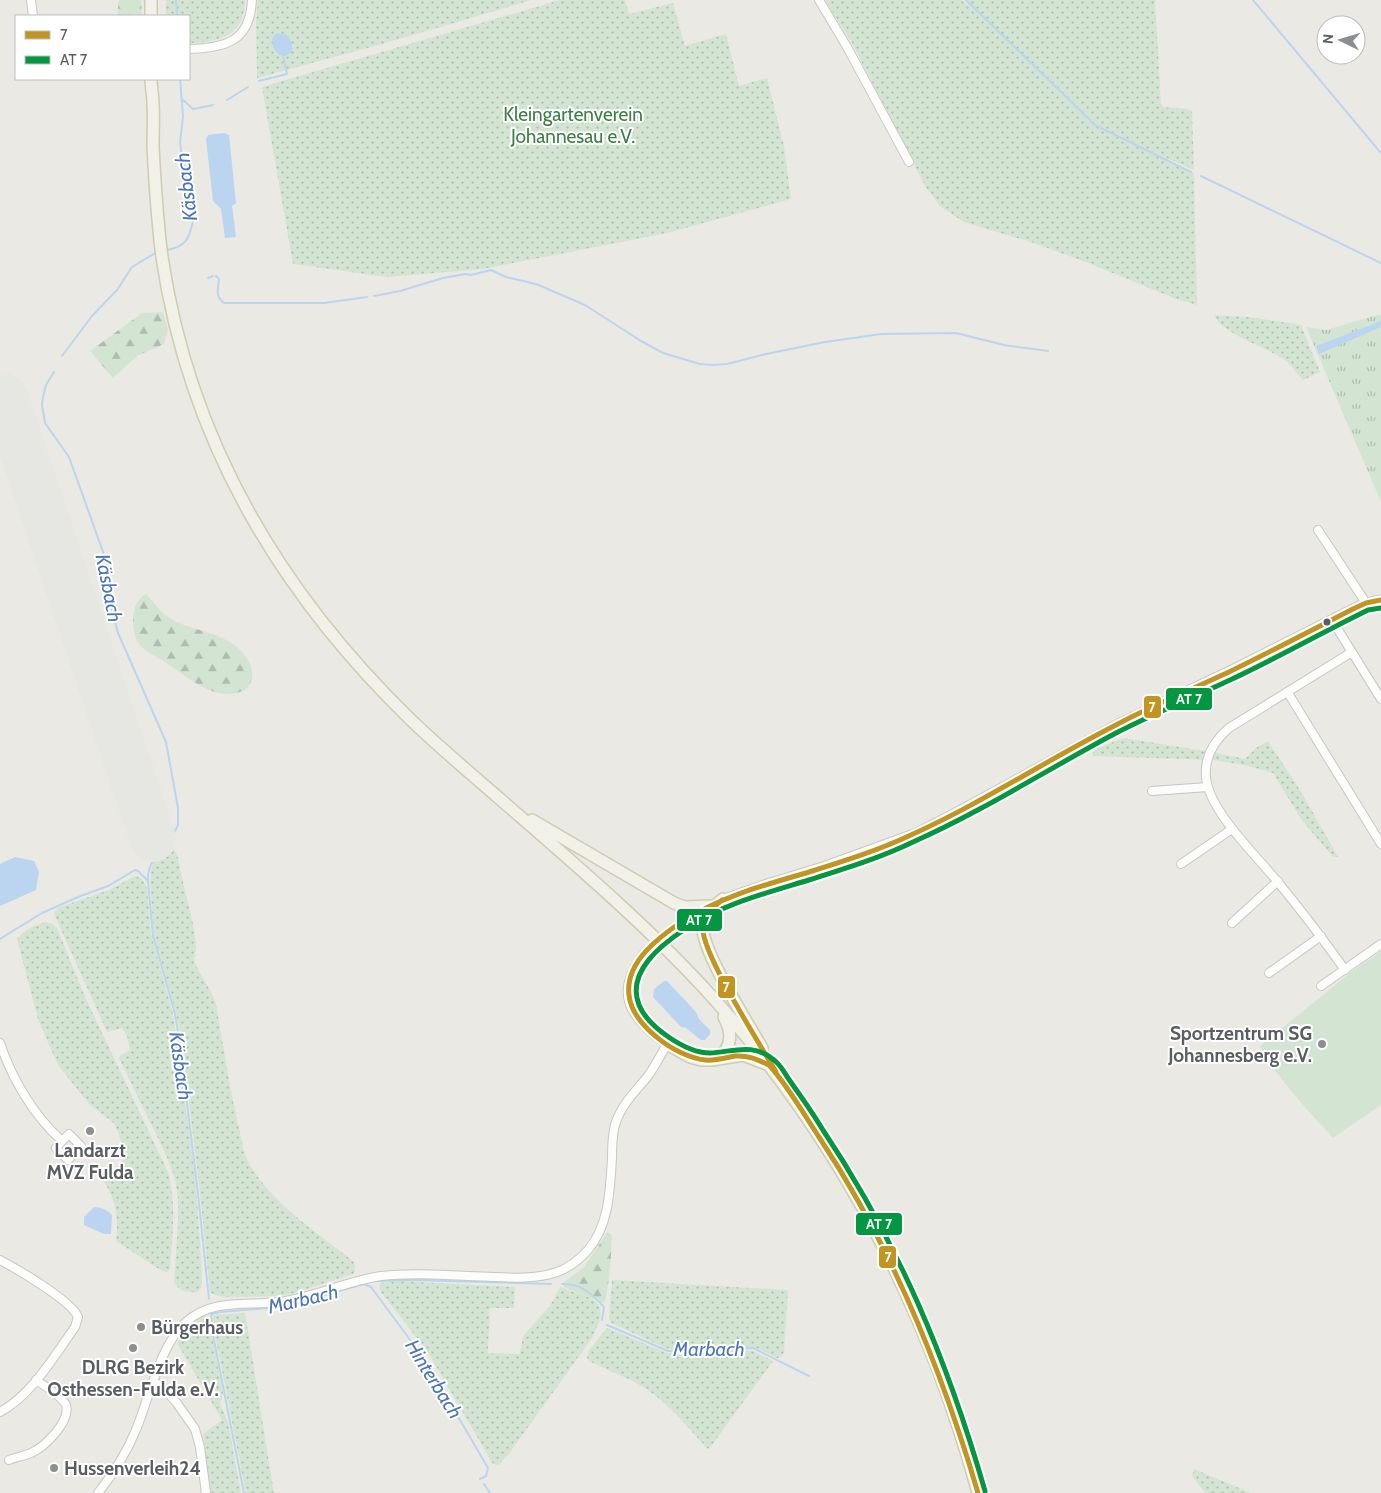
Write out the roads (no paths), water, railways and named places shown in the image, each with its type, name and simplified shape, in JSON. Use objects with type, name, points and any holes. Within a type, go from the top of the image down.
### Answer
[{"type":"main road","points":[[153,84],[157,215],[167,284],[176,328],[197,397],[224,464],[253,521],[285,572],[323,624],[364,672],[430,738],[645,928],[715,1000],[784,1086],[848,1182],[902,1285],[926,1338],[950,1401],[978,1493]]},
{"type":"main road","points":[[498,797],[524,816],[674,903],[685,907],[709,906]]},
{"type":"main road","points":[[723,900],[712,908],[705,920],[703,926],[704,939],[726,985],[784,1086]]},
{"type":"main road","points":[[712,1060],[724,1052],[730,1042],[728,1025],[715,1000]]},
{"type":"main road","points":[[667,1044],[690,1057],[701,1060],[743,1055],[768,1065]]},
{"type":"street","points":[[30,0],[33,15]]},
{"type":"street","points":[[190,49],[226,45],[238,36],[248,23],[252,0]]},
{"type":"street","points":[[818,0],[847,47],[909,162]]},
{"type":"street","points":[[1318,530],[1366,603]]},
{"type":"street","points":[[98,1493],[124,1455],[135,1432],[168,1346],[179,1329],[196,1314],[216,1306],[228,1304],[281,1302],[368,1278],[411,1275],[528,1277],[556,1272],[574,1263],[594,1242],[604,1219],[610,1180],[613,1133],[618,1117],[628,1099],[653,1069],[667,1044],[642,1024],[633,1010],[628,998],[631,974],[637,962],[646,952],[676,927],[709,906],[723,900],[752,889],[822,868],[917,833],[1120,723],[1366,603],[1381,600]]},
{"type":"street","points":[[1332,620],[1381,700]]},
{"type":"street","points":[[1345,970],[1321,936],[1232,828],[1216,804],[1206,778],[1208,756],[1220,736],[1229,728],[1352,652]]},
{"type":"street","points":[[1288,693],[1381,844]]},
{"type":"street","points":[[1152,790],[1208,787]]},
{"type":"street","points":[[1181,864],[1232,828]]},
{"type":"street","points":[[1232,923],[1278,882]]},
{"type":"street","points":[[1269,973],[1321,936]]},
{"type":"street","points":[[1321,986],[1381,944]]},
{"type":"street","points":[[0,1044],[14,1076],[27,1099],[62,1141]]},
{"type":"street","points":[[0,1260],[50,1291],[78,1314],[75,1327],[36,1380],[24,1394],[0,1412]]},
{"type":"street","points":[[9,1460],[32,1452],[42,1446],[53,1436],[64,1420],[66,1405],[63,1400],[36,1380]]},
{"type":"street","points":[[154,1382],[162,1386],[196,1429],[206,1493]]},
{"type":"water","points":[[275,34],[287,35],[291,42],[292,52],[285,56],[278,54],[273,47],[272,39]]},
{"type":"water","points":[[224,133],[229,135],[236,203],[232,206],[236,237],[225,238],[221,209],[213,201],[206,139],[208,135]]},
{"type":"water","points":[[1381,321],[1381,327],[1319,354],[1316,346]]},
{"type":"water","points":[[15,857],[34,861],[39,872],[36,890],[0,906],[0,864]]},
{"type":"water","points":[[664,981],[667,981],[710,1030],[710,1034],[705,1040],[701,1040],[686,1028],[681,1027],[653,997],[654,989]]},
{"type":"water","points":[[94,1207],[104,1209],[112,1215],[111,1234],[104,1234],[84,1225],[84,1217]]},
{"type":"waterway","name":"Käsbach","points":[[176,0],[177,15]]},
{"type":"waterway","points":[[966,0],[1095,125],[1191,172]]},
{"type":"waterway","points":[[1253,0],[1381,153]]},
{"type":"waterway","points":[[259,81],[287,74],[283,55]]},
{"type":"waterway","name":"Käsbach","points":[[166,250],[178,247],[186,241],[193,221],[180,143],[183,116],[180,80]]},
{"type":"waterway","points":[[227,100],[248,87]]},
{"type":"waterway","points":[[182,99],[193,109],[213,105]]},
{"type":"waterway","points":[[1201,176],[1381,263]]},
{"type":"waterway","name":"Käsbach","points":[[62,356],[92,316],[117,290],[132,267],[157,252]]},
{"type":"waterway","points":[[374,296],[400,291],[443,278],[465,274],[471,275],[491,270],[506,277],[536,284],[585,305],[663,353],[700,364],[727,364],[825,342],[881,334],[956,333],[1004,345],[1048,351]]},
{"type":"waterway","points":[[208,278],[213,276]]},
{"type":"waterway","points":[[216,276],[219,279],[218,295],[224,303],[324,303],[367,297]]},
{"type":"waterway","name":"Käsbach","points":[[54,372],[46,385],[43,397],[42,405],[45,423],[69,457],[107,563],[105,583],[118,633],[166,742],[178,808],[178,825],[172,837]]},
{"type":"waterway","name":"Käsbach","points":[[170,843],[151,864],[148,881],[153,936],[175,1014],[179,1038],[209,1299]]},
{"type":"waterway","points":[[0,939],[42,913],[108,886],[135,870],[147,880]]},
{"type":"waterway","name":"Marbach","points":[[377,1281],[411,1280],[551,1284]]},
{"type":"waterway","name":"Hinterbach","points":[[211,1314],[280,1307],[364,1284],[371,1287],[425,1360],[488,1468],[486,1476],[480,1479]]},
{"type":"waterway","name":"Marbach","points":[[562,1284],[580,1287],[595,1298],[604,1307],[602,1320]]},
{"type":"waterway","name":"Käsbach","points":[[211,1313],[213,1335],[244,1493]]},
{"type":"waterway","name":"Marbach","points":[[607,1325],[668,1351],[753,1348],[809,1376]]},
{"type":"waterway","name":"Hinterbach","points":[[484,1484],[490,1493]]},
{"type":"place","name":"Sportzentrum SG Johannesberg e.V.","points":[[1322,1044]]},
{"type":"place","name":"Landarzt MVZ Fulda","points":[[90,1131]]},
{"type":"place","name":"Bürgerhaus","points":[[141,1327]]},
{"type":"place","name":"DLRG Bezirk Osthessen-Fulda e.V.","points":[[133,1348]]},
{"type":"place","name":"Hussenverleih24","points":[[54,1468]]},
{"type":"park label","name":"Kleingartenverein Johannesau e.V.","points":[[573,125]]}]
